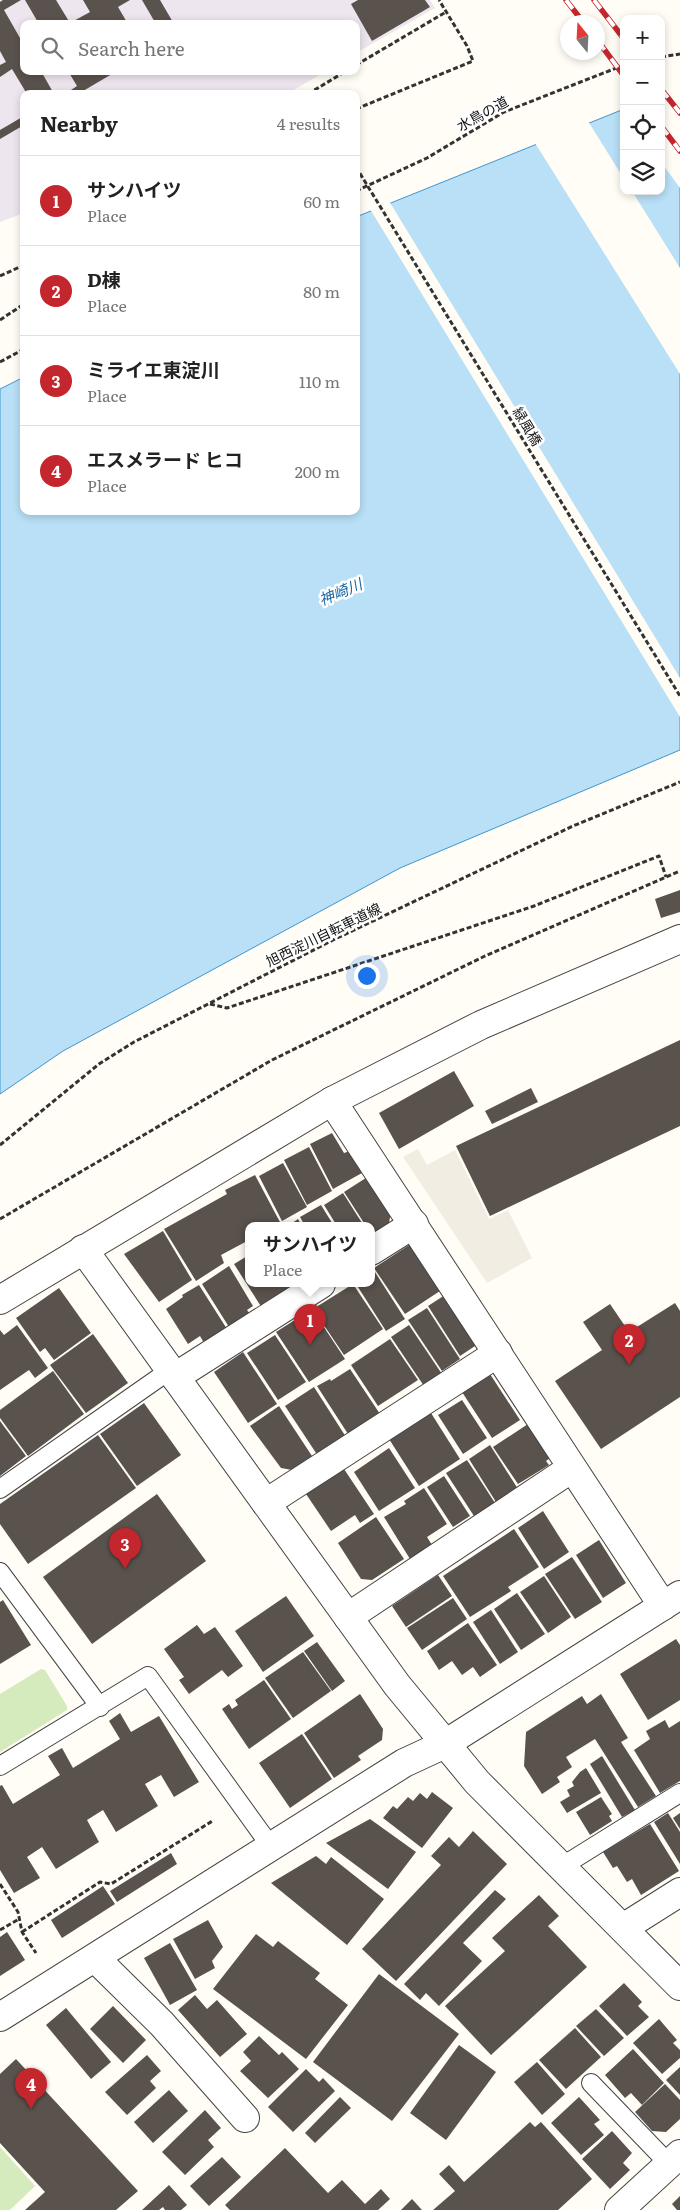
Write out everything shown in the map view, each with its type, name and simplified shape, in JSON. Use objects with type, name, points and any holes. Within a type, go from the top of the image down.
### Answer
[{"type":"street","points":[[0,1300],[332,1101],[481,1025],[680,939]]},
{"type":"street","points":[[0,2017],[272,1848],[404,1763],[445,1744],[672,1600],[572,1468],[332,1101]]},
{"type":"street","points":[[375,1248],[414,1224]]},
{"type":"street","points":[[83,1249],[397,1685],[477,1782],[680,1986]]},
{"type":"street","points":[[173,1373],[316,1287]]},
{"type":"street","points":[[266,1503],[498,1353]]},
{"type":"street","points":[[348,1617],[572,1468]]},
{"type":"street","points":[[623,1928],[680,1892]]},
{"type":"street","points":[[95,1958],[162,2024],[245,2118]]},
{"type":"street","points":[[619,2210],[674,2159]]},
{"type":"lane","points":[[0,1489],[173,1373]]},
{"type":"lane","points":[[0,1572],[100,1706]]},
{"type":"lane","points":[[0,1766],[148,1676],[272,1848]]},
{"type":"lane","points":[[561,1866],[680,1793]]},
{"type":"lane","points":[[591,2083],[674,2159]]},
{"type":"path","points":[[360,107],[472,61],[468,49],[439,0]]},
{"type":"path","points":[[360,63],[446,12]]},
{"type":"path","points":[[665,56],[680,54]]},
{"type":"path","name":"水鳥の道","points":[[360,189],[427,158],[504,112],[620,67]]},
{"type":"path","points":[[315,90],[339,75]]},
{"type":"path","name":"緑風橋","points":[[360,174],[680,696]]},
{"type":"path","points":[[0,276],[20,267]]},
{"type":"path","points":[[0,320],[20,307]]},
{"type":"path","points":[[0,362],[20,351]]},
{"type":"path","name":"旭西淀川自転車道線","points":[[0,1145],[100,1064],[134,1042],[333,940],[573,826],[680,782]]},
{"type":"path","points":[[210,1004],[227,1008],[534,906],[659,856],[666,877]]},
{"type":"path","points":[[0,1219],[113,1151],[272,1060],[485,956],[680,871]]},
{"type":"path","points":[[22,1932],[100,1882],[111,1884],[226,1812],[213,1792],[226,1784]]},
{"type":"path","points":[[0,1884],[18,1912],[22,1932],[55,1982]]},
{"type":"path","points":[[0,1930],[19,1919]]},
{"type":"shaded area","points":[[0,0],[430,0],[435,8],[360,51],[360,20],[20,20],[20,75],[319,75],[294,90],[20,90],[20,214],[0,222]]},
{"type":"shaded area","points":[[418,1149],[427,1165],[455,1150],[489,1219],[508,1210],[532,1258],[487,1283],[403,1157]]},
{"type":"green space","points":[[41,1669],[45,1670],[67,1706],[67,1710],[0,1752],[0,1694]]},
{"type":"green space","points":[[0,2147],[35,2186],[10,2210],[0,2210]]},
{"type":"water","name":"神崎川","points":[[680,87],[680,750],[400,868],[63,1051],[0,1094],[0,389],[20,379],[20,515],[360,515],[360,215],[620,111],[620,195],[665,195],[665,93]]},
{"type":"pier","points":[[680,84],[680,188],[665,167],[665,90]]},
{"type":"pier","points":[[588,121],[620,173],[620,195],[634,195],[680,268],[680,374],[535,143]]},
{"type":"pier","points":[[389,201],[680,678],[680,717],[370,209]]},
{"type":"building","points":[[3,0],[21,0],[4,10],[20,38],[20,75],[43,75],[52,90],[25,90],[12,69],[0,77],[0,65],[6,62],[0,51],[0,2]]},
{"type":"building","points":[[25,0],[56,0],[68,20],[37,20]]},
{"type":"building","points":[[83,0],[130,0],[118,7],[126,20],[75,20],[90,12]]},
{"type":"building","points":[[142,0],[160,0],[172,20],[154,20]]},
{"type":"building","points":[[358,0],[425,0],[430,7],[372,41],[351,4]]},
{"type":"building","points":[[70,75],[110,75],[85,90],[71,90],[77,86]]},
{"type":"building","points":[[20,118],[20,127],[0,139],[0,130]]},
{"type":"building","points":[[680,890],[680,912],[661,918],[655,899]]},
{"type":"building","points":[[680,1040],[680,1126],[490,1216],[456,1146]]},
{"type":"building","points":[[454,1071],[474,1106],[399,1149],[379,1113]]},
{"type":"building","points":[[531,1088],[538,1102],[492,1124],[485,1111]]},
{"type":"building","points":[[332,1133],[344,1153],[350,1151],[362,1173],[333,1189],[310,1144]]},
{"type":"building","points":[[309,1147],[332,1191],[307,1205],[284,1160]]},
{"type":"building","points":[[283,1163],[307,1207],[282,1221],[259,1176]]},
{"type":"building","points":[[255,1175],[280,1222],[245,1222],[245,1242],[221,1255],[224,1263],[196,1281],[164,1229],[227,1194],[225,1190]]},
{"type":"building","points":[[369,1176],[391,1213],[388,1227],[375,1233],[375,1222],[363,1222],[344,1192]]},
{"type":"building","points":[[343,1193],[361,1222],[335,1222],[324,1205]]},
{"type":"building","points":[[321,1205],[332,1222],[303,1222],[300,1217]]},
{"type":"building","points":[[163,1231],[192,1280],[159,1302],[124,1254]]},
{"type":"building","points":[[412,1243],[443,1289],[405,1314],[375,1267]]},
{"type":"building","points":[[245,1257],[245,1281],[234,1264]]},
{"type":"building","points":[[229,1266],[253,1306],[247,1310],[250,1314],[229,1327],[202,1284]]},
{"type":"building","points":[[375,1272],[405,1319],[386,1331],[358,1287],[375,1287]]},
{"type":"building","points":[[199,1285],[227,1329],[204,1343],[200,1336],[188,1344],[166,1309],[183,1297],[182,1295]]},
{"type":"building","points":[[249,1287],[296,1287],[262,1308]]},
{"type":"building","points":[[348,1287],[355,1287],[383,1329],[344,1355],[313,1309]]},
{"type":"building","points":[[59,1288],[91,1333],[54,1360],[45,1348],[40,1352],[16,1318]]},
{"type":"building","points":[[445,1295],[478,1344],[460,1356],[428,1306]]},
{"type":"building","points":[[675,1303],[680,1311],[680,1397],[601,1449],[555,1381],[602,1350],[583,1322],[610,1304],[629,1332]]},
{"type":"building","points":[[427,1308],[460,1359],[442,1371],[408,1320]]},
{"type":"building","points":[[312,1309],[345,1359],[309,1382],[276,1332]]},
{"type":"building","points":[[17,1325],[48,1368],[35,1378],[29,1370],[0,1390],[0,1330],[4,1335]]},
{"type":"building","points":[[409,1325],[444,1377],[426,1389],[391,1337]]},
{"type":"building","points":[[93,1334],[128,1383],[86,1413],[50,1365]]},
{"type":"building","points":[[275,1335],[306,1382],[278,1400],[247,1353]]},
{"type":"building","points":[[390,1339],[418,1380],[378,1406],[351,1365]]},
{"type":"building","points":[[243,1352],[277,1404],[248,1423],[214,1372]]},
{"type":"building","points":[[350,1369],[382,1417],[348,1434],[317,1386],[330,1379],[331,1381]]},
{"type":"building","points":[[53,1371],[84,1414],[28,1456],[0,1418],[0,1410]]},
{"type":"building","points":[[490,1374],[520,1420],[492,1438],[462,1392]]},
{"type":"building","points":[[314,1387],[346,1437],[318,1456],[285,1406]]},
{"type":"building","points":[[462,1400],[487,1438],[463,1454],[438,1415]]},
{"type":"building","points":[[144,1403],[181,1455],[137,1486],[100,1434]]},
{"type":"building","points":[[279,1406],[312,1456],[292,1470],[281,1468],[250,1426]]},
{"type":"building","points":[[431,1413],[460,1459],[419,1486],[389,1439]]},
{"type":"building","points":[[0,1421],[26,1456],[0,1476]]},
{"type":"building","points":[[528,1424],[550,1458],[546,1461],[549,1465],[518,1484],[493,1447]]},
{"type":"building","points":[[98,1435],[136,1488],[28,1564],[0,1524],[0,1504]]},
{"type":"building","points":[[490,1445],[518,1489],[496,1502],[469,1459]]},
{"type":"building","points":[[389,1448],[415,1488],[379,1511],[354,1472]]},
{"type":"building","points":[[467,1460],[495,1503],[474,1516],[446,1473]]},
{"type":"building","points":[[344,1469],[374,1514],[360,1523],[355,1515],[331,1531],[306,1494]]},
{"type":"building","points":[[444,1476],[470,1516],[453,1527],[427,1487]]},
{"type":"building","points":[[424,1488],[447,1524],[427,1537],[432,1545],[410,1559],[384,1517],[406,1504],[404,1501]]},
{"type":"building","points":[[157,1494],[206,1561],[92,1644],[43,1577]]},
{"type":"building","points":[[543,1511],[569,1552],[544,1569],[518,1528]]},
{"type":"building","points":[[376,1517],[404,1559],[372,1580],[361,1579],[338,1543]]},
{"type":"building","points":[[514,1529],[539,1567],[508,1587],[511,1591],[470,1617],[443,1576]]},
{"type":"building","points":[[599,1540],[626,1583],[603,1598],[576,1555]]},
{"type":"building","points":[[572,1557],[602,1602],[575,1619],[545,1574]]},
{"type":"building","points":[[438,1575],[452,1596],[406,1627],[392,1606]]},
{"type":"building","points":[[544,1576],[571,1617],[548,1633],[520,1592]]},
{"type":"building","points":[[517,1593],[545,1634],[521,1650],[494,1609]]},
{"type":"building","points":[[286,1596],[314,1636],[263,1672],[235,1631]]},
{"type":"building","points":[[453,1598],[467,1619],[422,1650],[407,1628]]},
{"type":"building","points":[[3,1600],[31,1645],[0,1664],[0,1602]]},
{"type":"building","points":[[491,1610],[518,1652],[500,1664],[473,1622]]},
{"type":"building","points":[[468,1623],[497,1665],[480,1677],[473,1667],[462,1675],[452,1661],[439,1670],[427,1651]]},
{"type":"building","points":[[197,1625],[204,1634],[215,1627],[243,1666],[228,1677],[222,1670],[189,1694],[179,1680],[184,1677],[164,1649]]},
{"type":"building","points":[[676,1639],[680,1645],[680,1700],[648,1720],[620,1674]]},
{"type":"building","points":[[317,1642],[345,1681],[332,1691],[304,1651]]},
{"type":"building","points":[[303,1652],[331,1691],[293,1718],[265,1678]]},
{"type":"building","points":[[264,1680],[291,1719],[249,1749],[222,1709],[229,1704],[232,1709],[238,1705],[235,1700]]},
{"type":"building","points":[[360,1694],[383,1729],[382,1740],[358,1756],[361,1760],[334,1778],[304,1733]]},
{"type":"building","points":[[601,1694],[628,1738],[621,1742],[656,1796],[638,1807],[595,1739],[566,1757],[572,1767],[557,1777],[560,1782],[542,1794],[524,1766],[526,1732],[582,1696],[587,1704]]},
{"type":"building","points":[[120,1713],[131,1732],[159,1716],[199,1782],[174,1797],[161,1775],[145,1784],[158,1806],[116,1832],[103,1810],[87,1820],[99,1842],[56,1869],[42,1847],[27,1857],[40,1878],[14,1893],[0,1870],[0,1786],[2,1785],[13,1804],[60,1775],[48,1756],[62,1748],[73,1768],[120,1739],[109,1721]]},
{"type":"building","points":[[665,1720],[669,1728],[680,1721],[680,1781],[660,1793],[634,1750],[650,1739],[646,1731]]},
{"type":"building","points":[[302,1734],[332,1779],[290,1808],[259,1763]]},
{"type":"building","points":[[602,1756],[635,1810],[622,1817],[590,1764]]},
{"type":"building","points":[[586,1768],[601,1793],[567,1813],[560,1802],[570,1796],[567,1790],[574,1786],[572,1782]]},
{"type":"building","points":[[432,1792],[453,1808],[422,1848],[383,1818],[393,1806],[397,1809],[408,1797],[413,1801],[420,1793],[427,1799]]},
{"type":"building","points":[[601,1797],[612,1814],[609,1816],[612,1821],[590,1835],[576,1812]]},
{"type":"building","points":[[668,1813],[680,1832],[680,1864],[654,1822]]},
{"type":"building","points":[[680,1813],[680,1829],[673,1818]]},
{"type":"building","points":[[370,1819],[416,1852],[388,1889],[326,1843]]},
{"type":"building","points":[[650,1824],[679,1871],[641,1895],[632,1879],[627,1882],[617,1866],[613,1868],[603,1852]]},
{"type":"building","points":[[473,1831],[507,1864],[396,1981],[362,1949],[441,1865],[431,1856],[449,1837],[459,1847]]},
{"type":"building","points":[[171,1853],[177,1864],[117,1902],[110,1891]]},
{"type":"building","points":[[316,1856],[326,1864],[331,1857],[384,1899],[347,1945],[271,1883]]},
{"type":"building","points":[[103,1886],[115,1904],[62,1938],[51,1920]]},
{"type":"building","points":[[495,1890],[506,1899],[463,1943],[482,1961],[439,2006],[426,1993],[420,2000],[404,1984]]},
{"type":"building","points":[[539,1895],[559,1916],[548,1926],[587,1967],[491,2055],[445,2006],[505,1951],[492,1938]]},
{"type":"building","points":[[208,1920],[223,1947],[212,1961],[215,1968],[195,1979],[173,1939]]},
{"type":"building","points":[[7,1932],[25,1960],[0,1976],[0,1937]]},
{"type":"building","points":[[256,1934],[273,1947],[278,1941],[320,1973],[315,1979],[348,2005],[306,2059],[213,1989]]},
{"type":"building","points":[[170,1943],[197,1990],[170,2005],[144,1958]]},
{"type":"building","points":[[379,1974],[459,2034],[392,2121],[313,2062]]},
{"type":"building","points":[[624,1983],[642,2002],[638,2006],[649,2017],[627,2036],[599,2006]]},
{"type":"building","points":[[195,1995],[207,2009],[217,2000],[247,2034],[220,2057],[178,2010]]},
{"type":"building","points":[[113,2006],[146,2040],[123,2063],[90,2029]]},
{"type":"building","points":[[66,2008],[111,2062],[91,2079],[46,2025]]},
{"type":"building","points":[[596,2009],[624,2038],[604,2056],[576,2026]]},
{"type":"building","points":[[659,2019],[677,2040],[673,2043],[680,2050],[680,2058],[662,2074],[633,2043]]},
{"type":"building","points":[[575,2028],[601,2057],[566,2089],[539,2060]]},
{"type":"building","points":[[259,2036],[279,2055],[282,2052],[299,2069],[268,2098],[240,2071],[251,2061],[243,2052]]},
{"type":"building","points":[[459,2045],[496,2072],[446,2140],[410,2113]]},
{"type":"building","points":[[633,2049],[664,2083],[642,2105],[631,2093],[625,2098],[605,2075]]},
{"type":"building","points":[[147,2055],[161,2071],[150,2081],[156,2088],[127,2115],[105,2092]]},
{"type":"building","points":[[16,2059],[138,2191],[116,2210],[25,2210],[45,2192],[0,2143],[0,2074]]},
{"type":"building","points":[[537,2062],[565,2094],[542,2115],[514,2082]]},
{"type":"building","points":[[680,2067],[680,2095],[666,2080]]},
{"type":"building","points":[[306,2069],[319,2082],[323,2078],[335,2091],[293,2132],[268,2107]]},
{"type":"building","points":[[665,2084],[680,2100],[680,2119],[666,2132],[652,2131],[635,2112]]},
{"type":"building","points":[[169,2090],[188,2111],[153,2143],[134,2122]]},
{"type":"building","points":[[340,2097],[351,2108],[315,2143],[305,2133]]},
{"type":"building","points":[[579,2097],[600,2120],[594,2124],[604,2135],[581,2155],[551,2123]]},
{"type":"building","points":[[205,2110],[221,2128],[208,2140],[214,2147],[185,2175],[162,2152]]},
{"type":"building","points":[[530,2122],[535,2127],[541,2122],[592,2179],[558,2210],[433,2210],[455,2191],[439,2174],[449,2165],[464,2182]]},
{"type":"building","points":[[612,2131],[632,2153],[623,2163],[630,2170],[610,2189],[582,2159]]},
{"type":"building","points":[[285,2148],[328,2193],[342,2180],[365,2204],[381,2189],[390,2199],[378,2210],[230,2210],[225,2205]]},
{"type":"building","points":[[222,2157],[241,2177],[209,2206],[190,2186]]},
{"type":"building","points":[[169,2185],[187,2205],[181,2210],[165,2210],[163,2207],[159,2210],[142,2210]]},
{"type":"building","points":[[680,2196],[680,2210],[677,2210],[672,2204]]},
{"type":"building","points":[[412,2199],[422,2210],[401,2210]]},
{"type":"railway","points":[[566,0],[578,15]]},
{"type":"railway","points":[[594,0],[620,34]]},
{"type":"railway","points":[[605,50],[620,71]]},
{"type":"railway","points":[[665,94],[680,113]]},
{"type":"railway","points":[[665,131],[680,151]]},
{"type":"place","name":"サンハイツ","points":[[310,1345]]},
{"type":"place","name":"D棟","points":[[629,1365]]},
{"type":"place","name":"ミライエ東淀川","points":[[125,1569]]},
{"type":"place","name":"エスメラード ヒコ","points":[[31,2109]]}]
